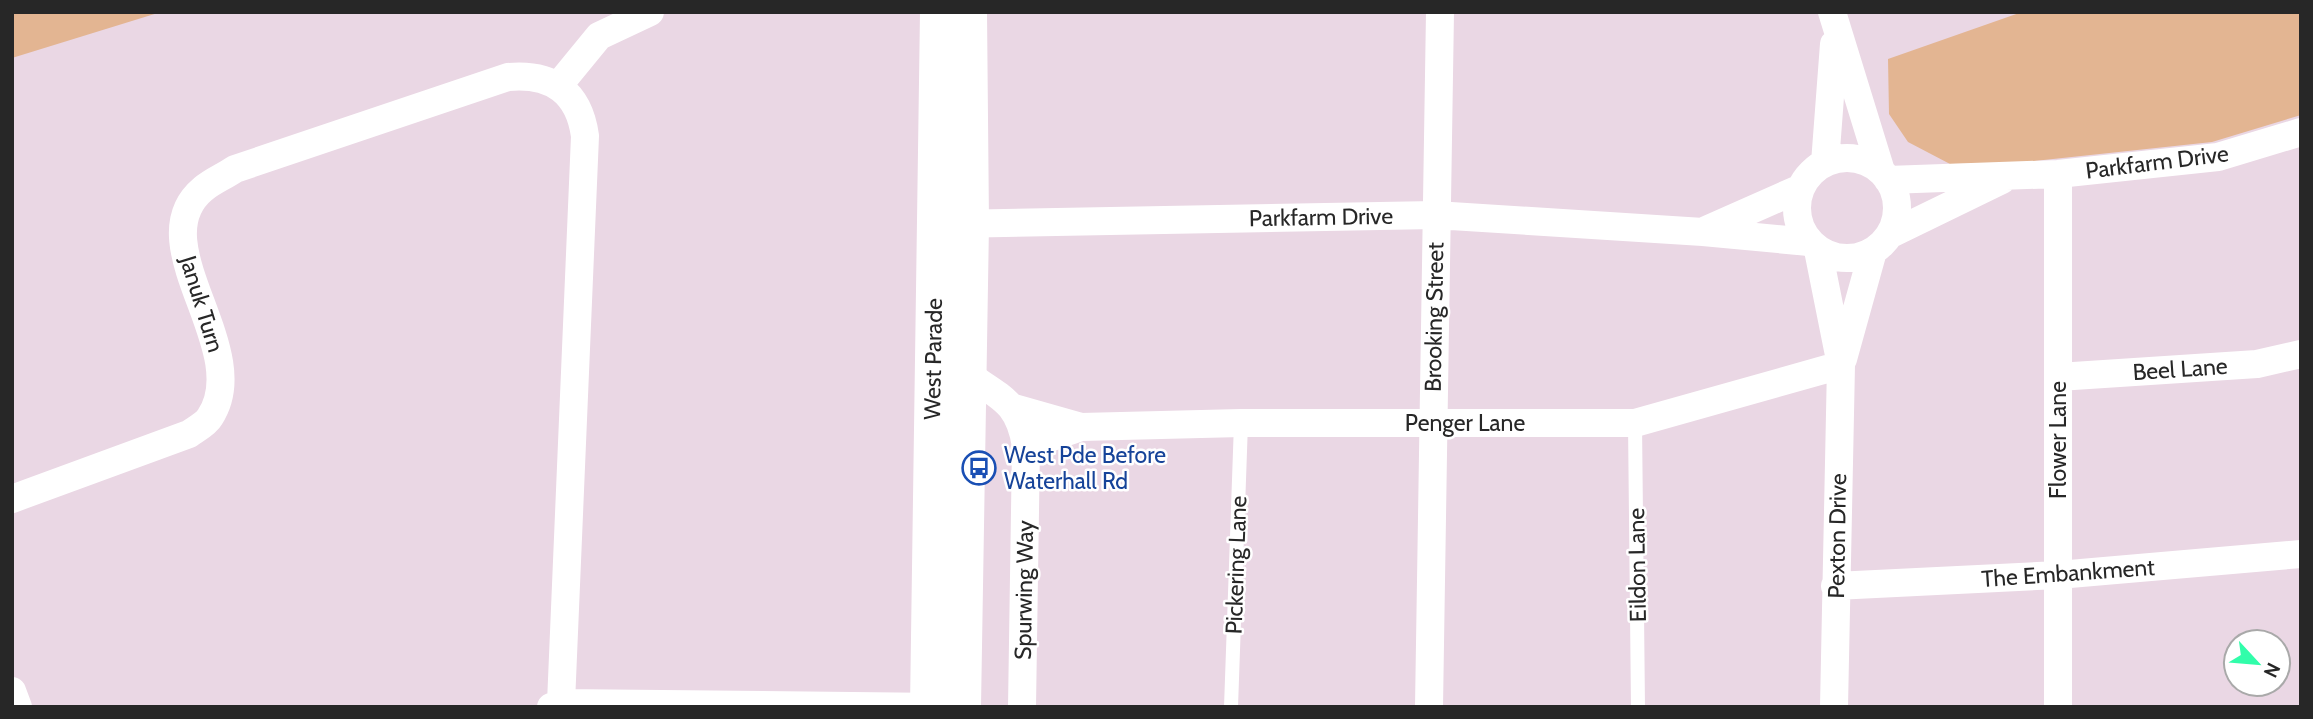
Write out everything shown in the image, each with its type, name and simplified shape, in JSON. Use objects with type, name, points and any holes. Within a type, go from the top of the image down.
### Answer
[{"type":"street","points":[[650,12],[599,36],[558,86],[574,100],[583,117],[585,163],[556,705],[943,707]]},
{"type":"street","name":"West Parade","points":[[939,12],[967,374],[962,707]]},
{"type":"street","name":"West Parade","points":[[929,706],[933,326],[954,224],[968,12]]},
{"type":"street","name":"Brooking Street","points":[[1429,707],[1440,12]]},
{"type":"street","points":[[1825,163],[1834,21]]},
{"type":"street","points":[[1834,21],[1896,202],[1881,243]]},
{"type":"street","name":"Januk Turn","points":[[12,499],[190,434],[210,418],[221,385],[219,356],[187,262],[182,230],[190,206],[202,189],[235,170],[508,77],[524,75],[558,86]]},
{"type":"street","name":"Parkfarm Drive","points":[[1703,232],[1801,188],[1815,169],[1836,159],[1860,160],[1885,176],[2058,174],[2218,157],[2301,132]]},
{"type":"street","name":"Flower Lane","points":[[2058,174],[2058,707]]},
{"type":"street","name":"Parkfarm Drive","points":[[954,224],[1435,215],[1703,232],[1813,246],[1839,258],[1863,256],[1881,243],[2011,176]]},
{"type":"street","points":[[1801,188],[1796,211],[1798,222],[1813,246]]},
{"type":"street","name":"Pexton Drive","points":[[1841,365],[1881,243]]},
{"type":"street","name":"Pexton Drive","points":[[1813,246],[1841,365],[1835,586],[1835,707]]},
{"type":"street","name":"Beel Lane","points":[[2058,377],[2257,364],[2301,354]]},
{"type":"street","name":"Penger Lane","points":[[1026,446],[1081,428],[1241,423],[1635,423],[1841,365]]},
{"type":"street","points":[[967,374],[1014,408]]},
{"type":"street","name":"Penger Lane","points":[[1014,408],[1081,428]]},
{"type":"street","name":"Spurwing Way","points":[[1014,408],[1023,425],[1026,446],[1022,707]]},
{"type":"street","name":"The Embankment","points":[[1835,586],[2058,575],[2301,554]]},
{"type":"street","points":[[12,691],[18,707]]},
{"type":"lane","name":"Pickering Lane","points":[[1231,707],[1241,423]]},
{"type":"lane","name":"Eildon Lane","points":[[1635,423],[1638,707]]},
{"type":"shaded area","points":[[12,12],[161,12],[12,58]]},
{"type":"shaded area","points":[[2022,12],[2301,12],[2301,115],[2212,142],[2016,163],[1950,164],[1908,142],[1889,114],[1888,59]]},
{"type":"place","name":"West Pde Before Waterhall Rd","points":[[979,468]]}]
